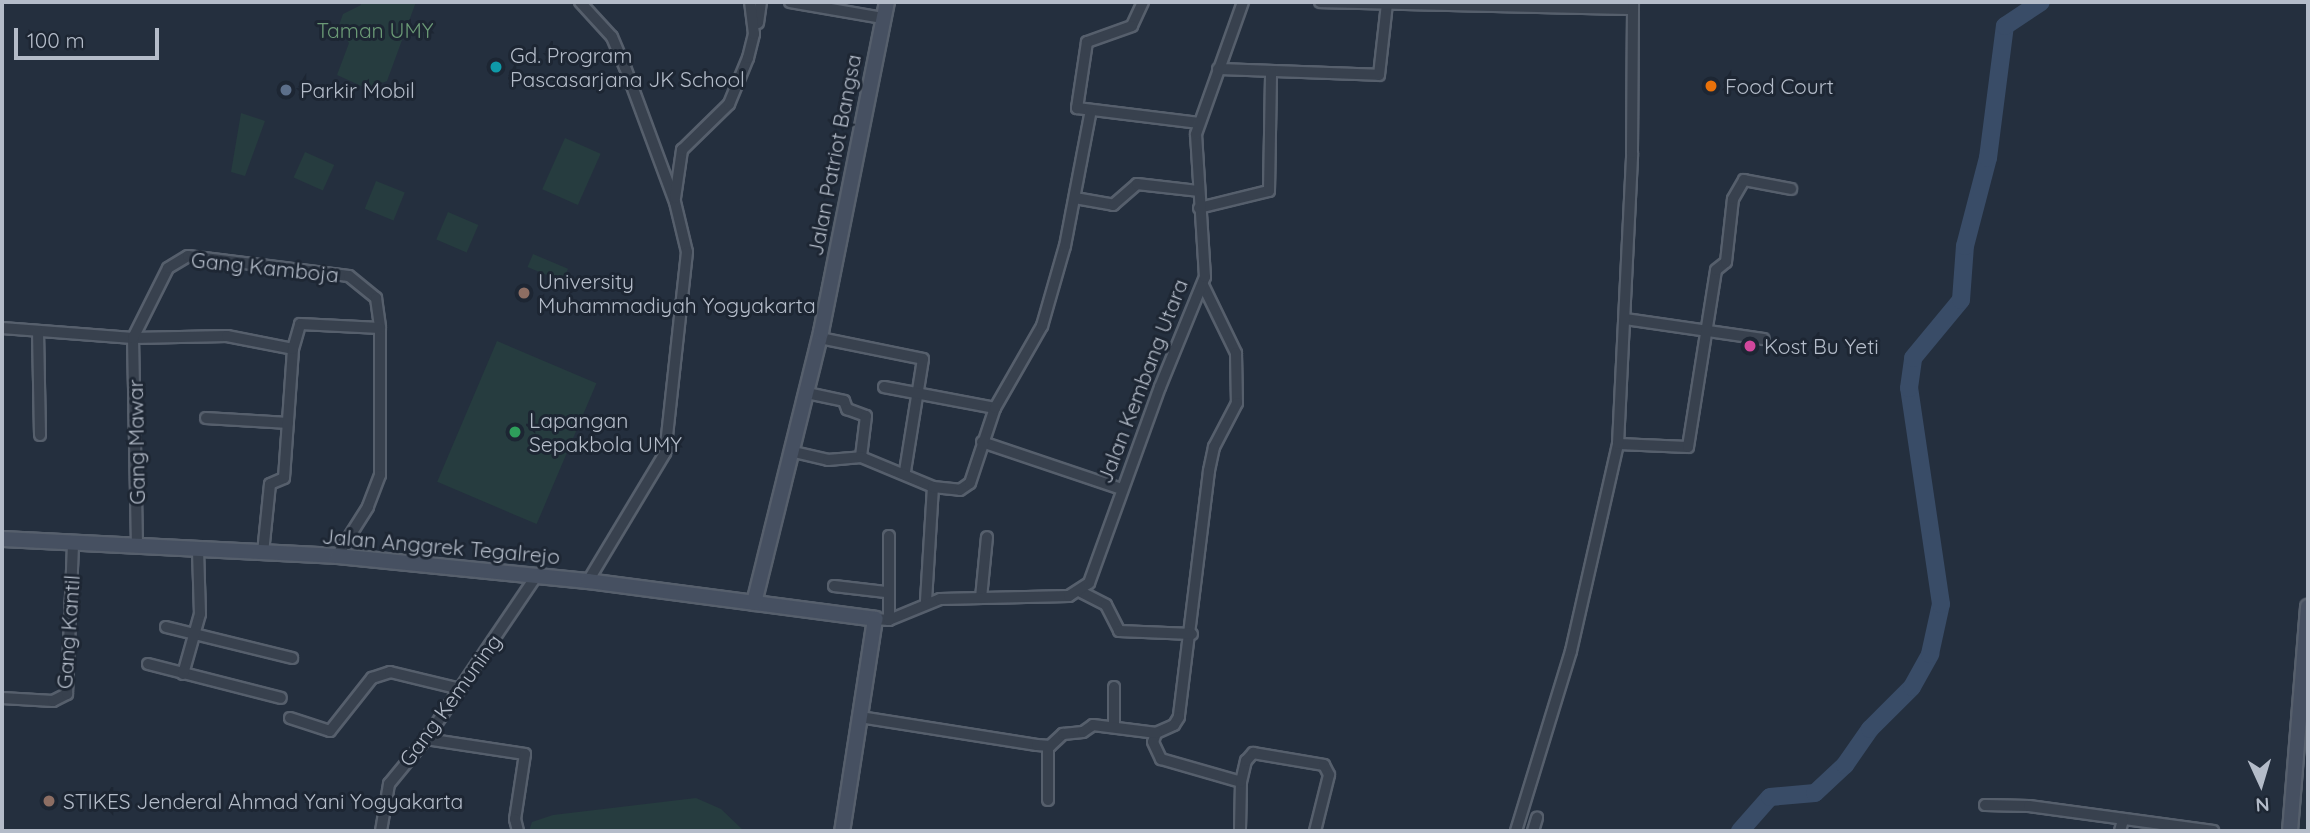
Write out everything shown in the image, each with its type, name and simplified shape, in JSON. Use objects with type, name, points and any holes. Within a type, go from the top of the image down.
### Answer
[{"type":"street","points":[[580,2],[612,37],[675,202],[687,255],[665,453],[587,581]]},
{"type":"street","points":[[750,2],[754,34]]},
{"type":"street","points":[[675,202],[682,150],[729,104],[754,34],[761,2]]},
{"type":"street","points":[[790,2],[883,18]]},
{"type":"street","name":"Jalan Patriot Bangsa","points":[[754,603],[794,452],[820,338],[887,2]]},
{"type":"street","points":[[1143,2],[1132,26],[1087,42],[1077,108],[1199,123]]},
{"type":"street","name":"Jalan Kembang Utara","points":[[1081,592],[1091,577],[1122,488],[1203,285],[1206,266],[1198,191],[1199,123],[1243,2]]},
{"type":"street","points":[[1320,2],[1633,5],[1625,319],[1618,444],[1571,652],[1516,831]]},
{"type":"street","points":[[1217,69],[1379,75],[1387,4]]},
{"type":"street","points":[[1199,208],[1269,191],[1270,72]]},
{"type":"street","points":[[794,452],[828,460],[860,457],[905,471],[933,487],[967,486],[995,408],[1042,326],[1075,198],[1091,110]]},
{"type":"street","points":[[1618,444],[1688,447],[1716,270],[1726,262],[1733,199],[1743,181],[1789,188]]},
{"type":"street","points":[[1075,198],[1113,205],[1137,184],[1198,191]]},
{"type":"street","name":"Gang Kamboja","points":[[133,338],[168,268],[188,256],[354,278],[376,298],[380,328],[379,478],[368,507],[337,556]]},
{"type":"street","points":[[860,717],[959,736],[1048,746],[1063,734],[1083,732],[1091,725],[1156,733],[1174,725],[1180,717],[1192,634],[1209,471],[1214,447],[1236,410],[1239,371],[1233,342],[1203,285]]},
{"type":"street","points":[[1625,319],[1764,339]]},
{"type":"street","points":[[264,553],[270,484],[284,478],[293,349],[300,324],[380,328]]},
{"type":"street","points":[[2,328],[133,338],[227,337],[293,349]]},
{"type":"street","points":[[38,331],[40,435]]},
{"type":"street","name":"Gang Mawar","points":[[133,338],[137,546]]},
{"type":"street","points":[[820,338],[922,358],[919,394],[905,471]]},
{"type":"street","points":[[884,387],[995,408]]},
{"type":"street","points":[[807,393],[844,401],[847,409],[866,416],[860,457]]},
{"type":"street","points":[[206,418],[288,423]]},
{"type":"street","points":[[982,442],[1122,488]]},
{"type":"street","points":[[926,601],[933,487]]},
{"type":"street","points":[[842,831],[860,717],[887,592],[889,536]]},
{"type":"street","points":[[981,598],[987,537]]},
{"type":"street","name":"Jalan Anggrek Tegalrejo","points":[[2,539],[337,556],[537,575],[882,619]]},
{"type":"street","name":"Gang Kantil","points":[[2,698],[53,701],[67,694],[74,544]]},
{"type":"street","points":[[183,674],[201,605],[198,550]]},
{"type":"street","name":"Gang Kemuning","points":[[381,831],[388,785],[426,739],[537,575]]},
{"type":"street","points":[[834,586],[887,592]]},
{"type":"street","points":[[882,619],[926,601],[1069,596],[1081,592],[1106,605],[1119,631],[1192,634]]},
{"type":"street","points":[[2290,831],[2308,607]]},
{"type":"street","points":[[166,627],[292,657]]},
{"type":"street","points":[[148,664],[281,698]]},
{"type":"street","points":[[290,718],[330,731],[372,678],[390,672],[461,689]]},
{"type":"street","points":[[1114,688],[1114,726]]},
{"type":"street","points":[[1156,733],[1153,746],[1161,759],[1241,782]]},
{"type":"street","points":[[426,739],[525,754],[515,819],[518,831]]},
{"type":"street","points":[[1048,746],[1048,800]]},
{"type":"street","points":[[1240,831],[1241,782],[1246,761],[1253,752],[1324,765],[1329,775],[1315,831]]},
{"type":"street","points":[[1985,805],[2029,806],[2122,826],[2213,831]]},
{"type":"street","points":[[1533,831],[1537,818]]},
{"type":"green space","name":"Taman UMY","points":[[360,2],[416,2],[387,81],[368,89],[337,75],[349,43],[338,28],[343,14],[361,5]]},
{"type":"green space","points":[[241,113],[265,121],[245,176],[231,172]]},
{"type":"green space","points":[[565,138],[601,154],[578,205],[542,189]]},
{"type":"green space","points":[[305,152],[334,165],[323,191],[294,178]]},
{"type":"green space","points":[[376,181],[405,193],[394,220],[365,209]]},
{"type":"green space","points":[[448,212],[478,225],[467,253],[436,240]]},
{"type":"green space","points":[[533,254],[568,269],[563,282],[528,267]]},
{"type":"green space","name":"Lapangan Sepakbola UMY","points":[[497,341],[596,383],[537,524],[437,482]]},
{"type":"green space","points":[[696,798],[721,809],[744,831],[529,831],[532,822],[553,815]]},
{"type":"waterway","points":[[1740,831],[1770,797],[1815,793],[1845,765],[1870,729],[1912,687],[1930,654],[1941,604],[1909,388],[1913,358],[1961,300],[1965,246],[1988,158],[2005,26],[2041,2]]},
{"type":"place","name":"Gd. Program Pascasarjana JK School","points":[[496,67]]},
{"type":"place","name":"Food Court","points":[[1711,86]]},
{"type":"place","name":"Parkir Mobil","points":[[286,90]]},
{"type":"place","name":"University Muhammadiyah Yogyakarta","points":[[524,293]]},
{"type":"place","name":"Kost Bu Yeti","points":[[1750,346]]},
{"type":"place","name":"Lapangan Sepakbola UMY","points":[[515,432]]},
{"type":"place","name":"STIKES Jenderal Ahmad Yani Yogyakarta","points":[[49,801]]}]
